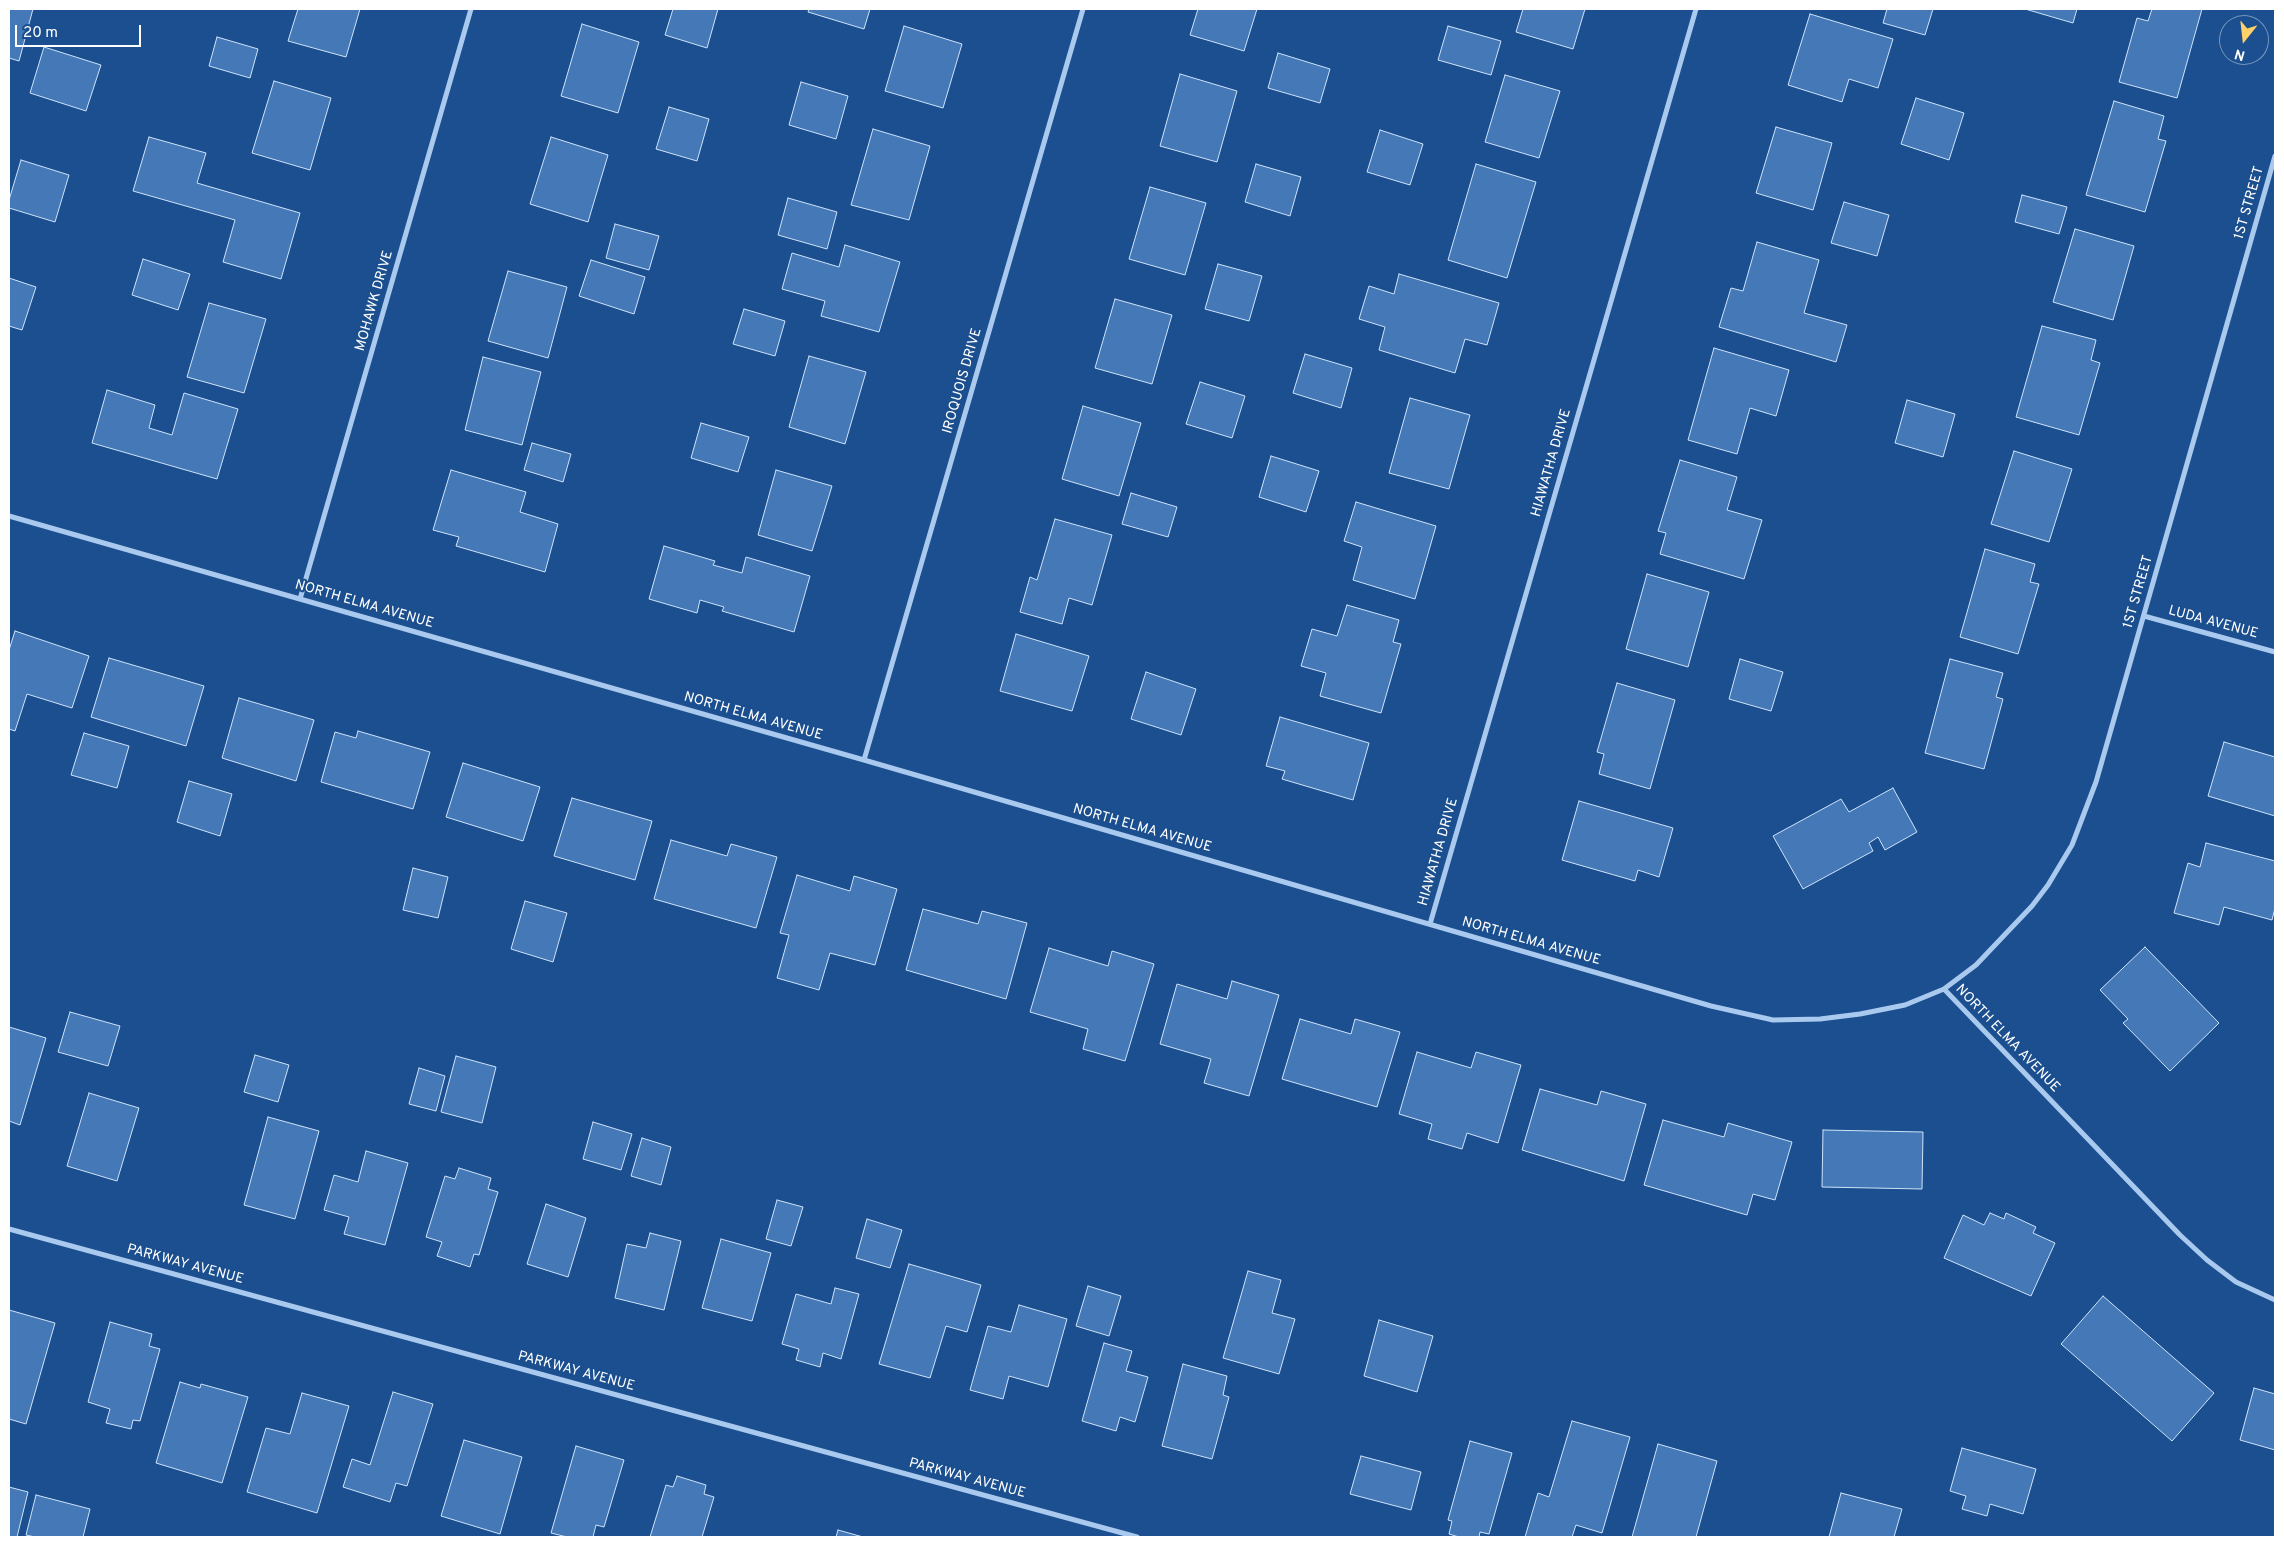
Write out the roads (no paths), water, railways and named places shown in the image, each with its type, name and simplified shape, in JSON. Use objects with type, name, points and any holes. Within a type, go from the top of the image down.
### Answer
[{"type":"street","name":"MOHAWK DRIVE","points":[[300,599],[471,9]]},
{"type":"street","name":"IROQUOIS DRIVE","points":[[864,760],[1083,9]]},
{"type":"street","name":"HIAWATHA DRIVE","points":[[1430,924],[1696,9]]},
{"type":"street","name":"1ST STREET","points":[[1944,989],[1976,965],[2016,925],[2048,886],[2072,845],[2096,782],[2275,156]]},
{"type":"street","name":"NORTH ELMA AVENUE","points":[[9,516],[864,760],[1711,1006],[1773,1020],[1820,1019],[1860,1014],[1905,1005],[1944,989],[2180,1235],[2207,1260],[2236,1282],[2275,1300]]},
{"type":"street","name":"LUDA AVENUE","points":[[2144,616],[2275,652]]},
{"type":"street","name":"PARKWAY AVENUE","points":[[9,1229],[1137,1537]]}]
